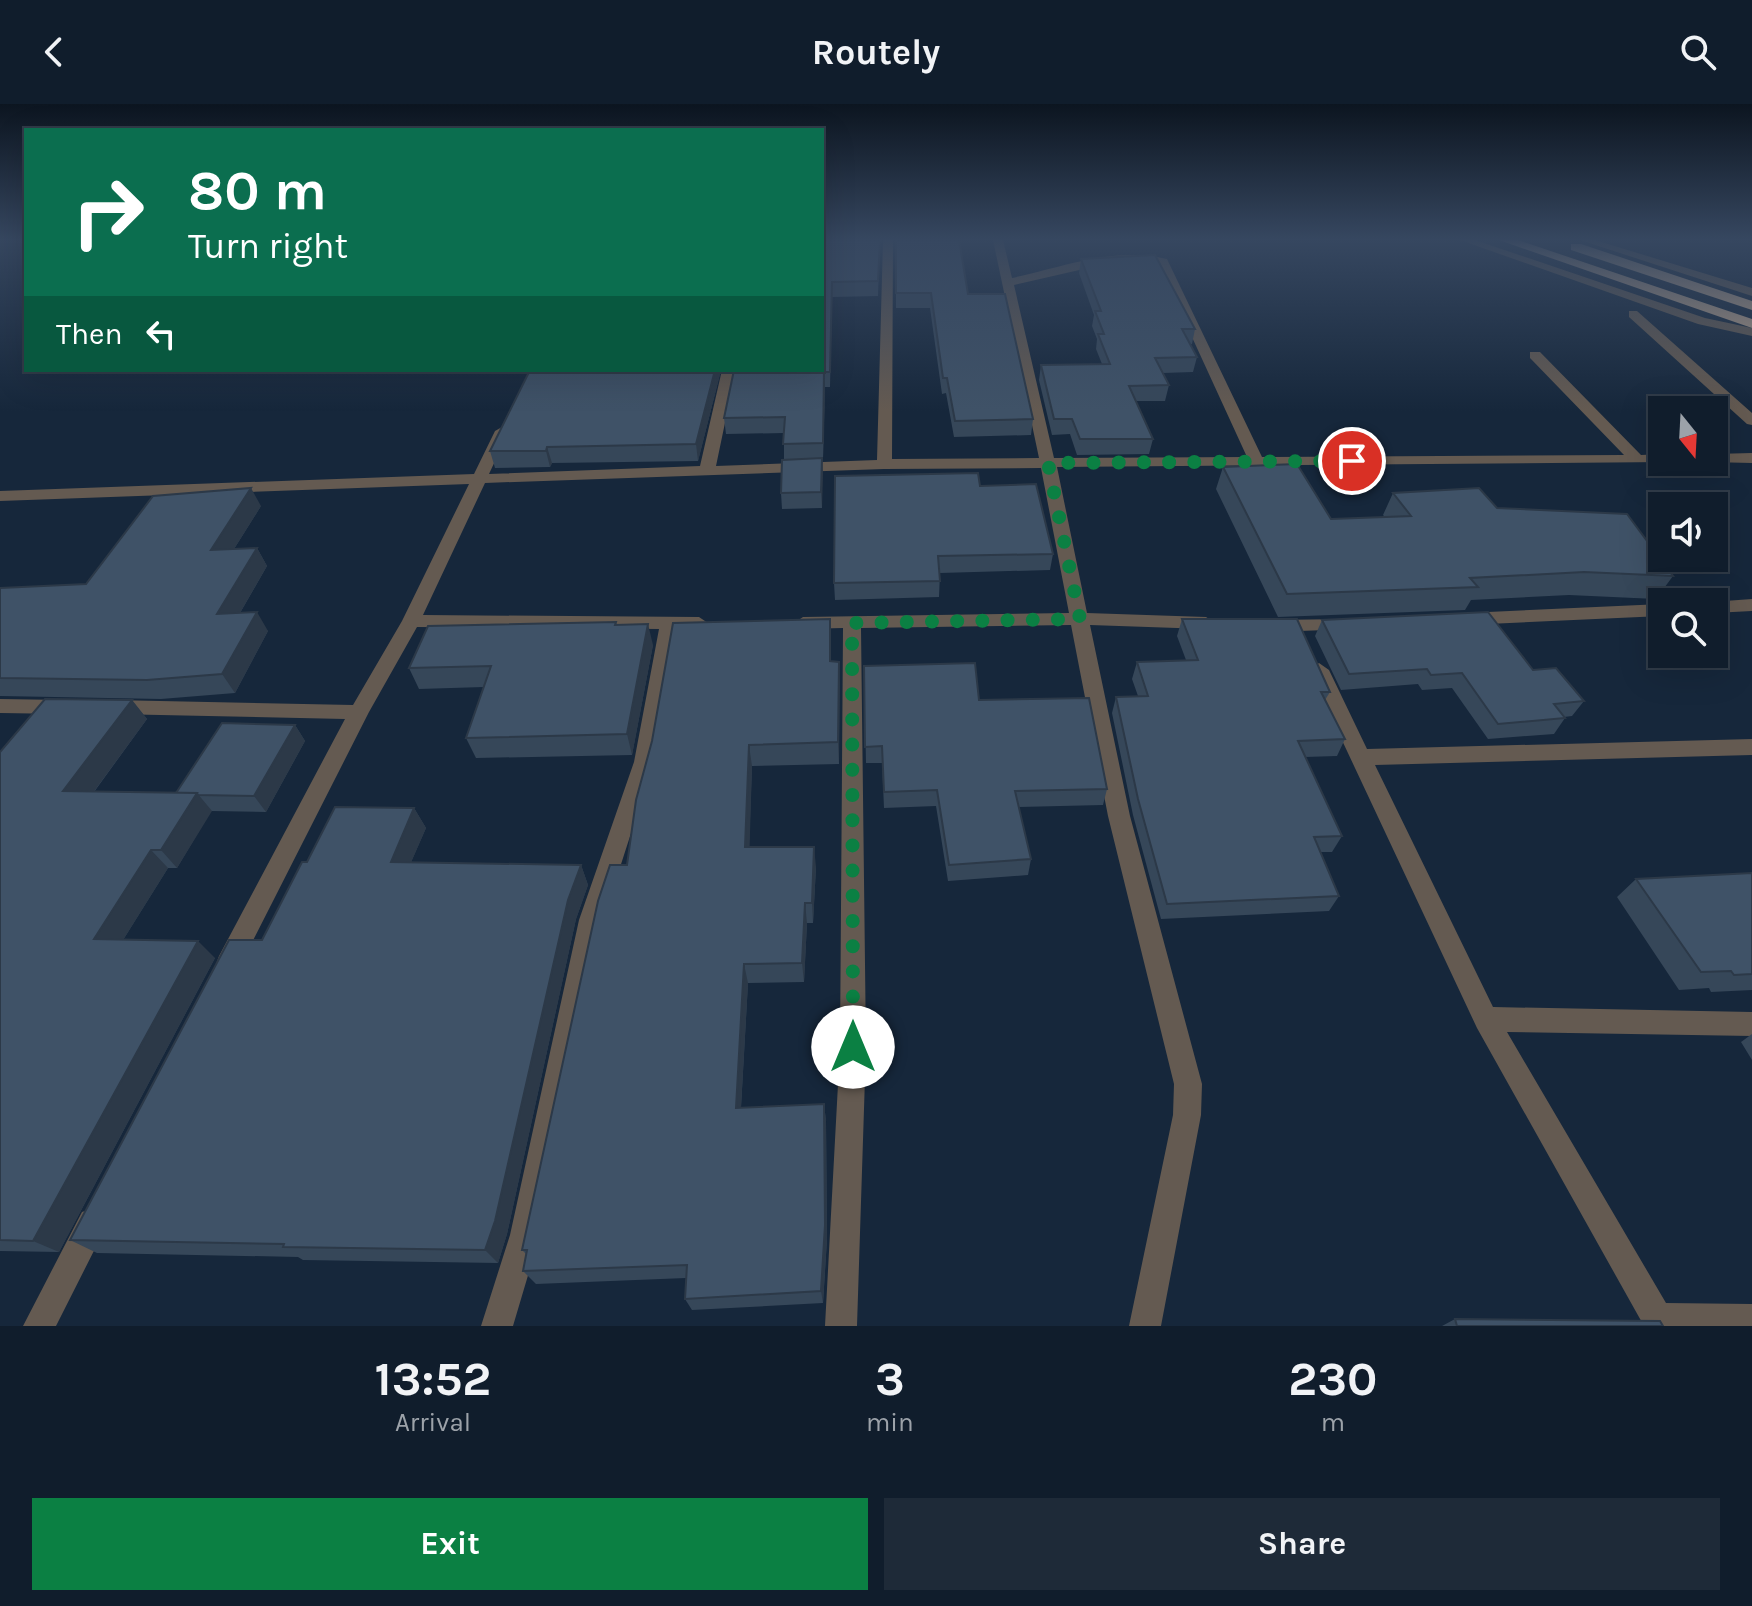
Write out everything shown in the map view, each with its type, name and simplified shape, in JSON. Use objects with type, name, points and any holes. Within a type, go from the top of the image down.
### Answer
[{"type":"highway","points":[[1673,297],[1752,324]]},
{"type":"highway","points":[[1725,297],[1752,306]]},
{"type":"street","points":[[884,464],[887,297]]},
{"type":"street","points":[[1011,297],[1119,816],[1188,1084],[1182,1144],[1145,1326]]},
{"type":"street","points":[[1180,297],[1257,462]]},
{"type":"street","points":[[1632,297],[1702,321],[1752,332]]},
{"type":"street","points":[[1633,314],[1752,421]]},
{"type":"street","points":[[1535,355],[1637,459]]},
{"type":"street","points":[[707,470],[729,372]]},
{"type":"street","points":[[221,977],[359,712],[411,621],[511,411]]},
{"type":"street","points":[[1728,459],[1752,458]]},
{"type":"street","points":[[0,496],[884,464],[1648,459]]},
{"type":"street","points":[[1728,606],[1752,605]]},
{"type":"street","points":[[1441,620],[1648,611]]},
{"type":"street","points":[[791,623],[1080,619],[1220,624]]},
{"type":"street","points":[[411,621],[715,623]]},
{"type":"street","points":[[497,1326],[525,1235],[591,920],[644,762],[669,623]]},
{"type":"street","points":[[841,1326],[853,1047],[852,623]]},
{"type":"street","points":[[1251,625],[1298,627],[1361,624]]},
{"type":"street","points":[[1298,627],[1486,1019],[1660,1322],[1752,1320]]},
{"type":"street","points":[[3,709],[359,712]]},
{"type":"street","points":[[1360,757],[1752,747]]},
{"type":"street","points":[[1486,1019],[1752,1024]]},
{"type":"street","points":[[39,1326],[105,1200]]},
{"type":"building","points":[[824,297],[832,297],[830,372],[824,372]]},
{"type":"building","points":[[932,297],[1006,297],[1033,419],[955,421],[947,378],[943,378]]},
{"type":"building","points":[[1096,297],[1178,297],[1195,329],[1182,329],[1197,357],[1155,358],[1169,385],[1129,386],[1153,439],[1080,439],[1072,419],[1054,419],[1041,365],[1110,364],[1098,334],[1104,334],[1095,311],[1101,311]]},
{"type":"building","points":[[529,372],[714,372],[696,444],[490,451]]},
{"type":"building","points":[[734,372],[824,372],[823,443],[783,444],[785,417],[724,418]]},
{"type":"building","points":[[822,458],[821,492],[781,493],[782,460]]},
{"type":"building","points":[[1297,464],[1331,519],[1411,516],[1393,493],[1479,488],[1497,508],[1627,514],[1648,542],[1648,572],[1670,572],[1673,576],[1584,572],[1470,578],[1478,587],[1287,594],[1223,467]]},
{"type":"building","points":[[978,473],[980,486],[1036,484],[1053,554],[938,556],[940,581],[834,583],[835,476]]},
{"type":"building","points":[[251,488],[211,550],[257,548],[217,614],[257,612],[222,674],[147,680],[0,678],[0,588],[86,584],[153,496]]},
{"type":"building","points":[[1488,612],[1533,670],[1556,668],[1584,701],[1554,704],[1565,718],[1498,724],[1462,673],[1431,675],[1427,669],[1349,674],[1322,620]]},
{"type":"building","points":[[830,619],[830,661],[839,662],[838,742],[749,745],[745,847],[814,847],[812,903],[805,903],[802,963],[744,964],[736,1108],[824,1104],[825,1225],[821,1291],[685,1299],[687,1265],[523,1271],[527,1250],[522,1250],[598,901],[610,865],[627,865],[636,800],[652,741],[673,623]]},
{"type":"building","points":[[1182,619],[1297,619],[1330,692],[1321,692],[1345,739],[1298,741],[1342,836],[1314,837],[1339,896],[1167,904],[1138,799],[1116,697],[1148,696],[1137,662],[1198,660]]},
{"type":"building","points":[[616,622],[615,625],[648,624],[627,734],[466,738],[491,666],[409,668],[428,626]]},
{"type":"building","points":[[975,663],[979,700],[1089,698],[1107,789],[1015,791],[1031,859],[949,865],[937,790],[884,792],[882,746],[865,747],[864,666]]},
{"type":"building","points":[[45,699],[132,700],[63,791],[197,793],[161,850],[151,850],[94,939],[198,941],[33,1241],[0,1240],[0,752]]},
{"type":"building","points":[[222,723],[295,725],[254,796],[176,793]]},
{"type":"building","points":[[335,807],[414,808],[391,862],[581,865],[568,900],[495,1221],[485,1250],[70,1240],[229,940],[262,940],[302,862],[307,862]]},
{"type":"building","points":[[1752,873],[1752,974],[1734,975],[1731,971],[1701,972],[1636,879]]},
{"type":"building","points":[[1455,1319],[1660,1321],[1663,1326],[1457,1326]]},
{"type":"route","points":[[853,1047],[852,623],[1080,619],[1048,463],[1352,461]]}]
